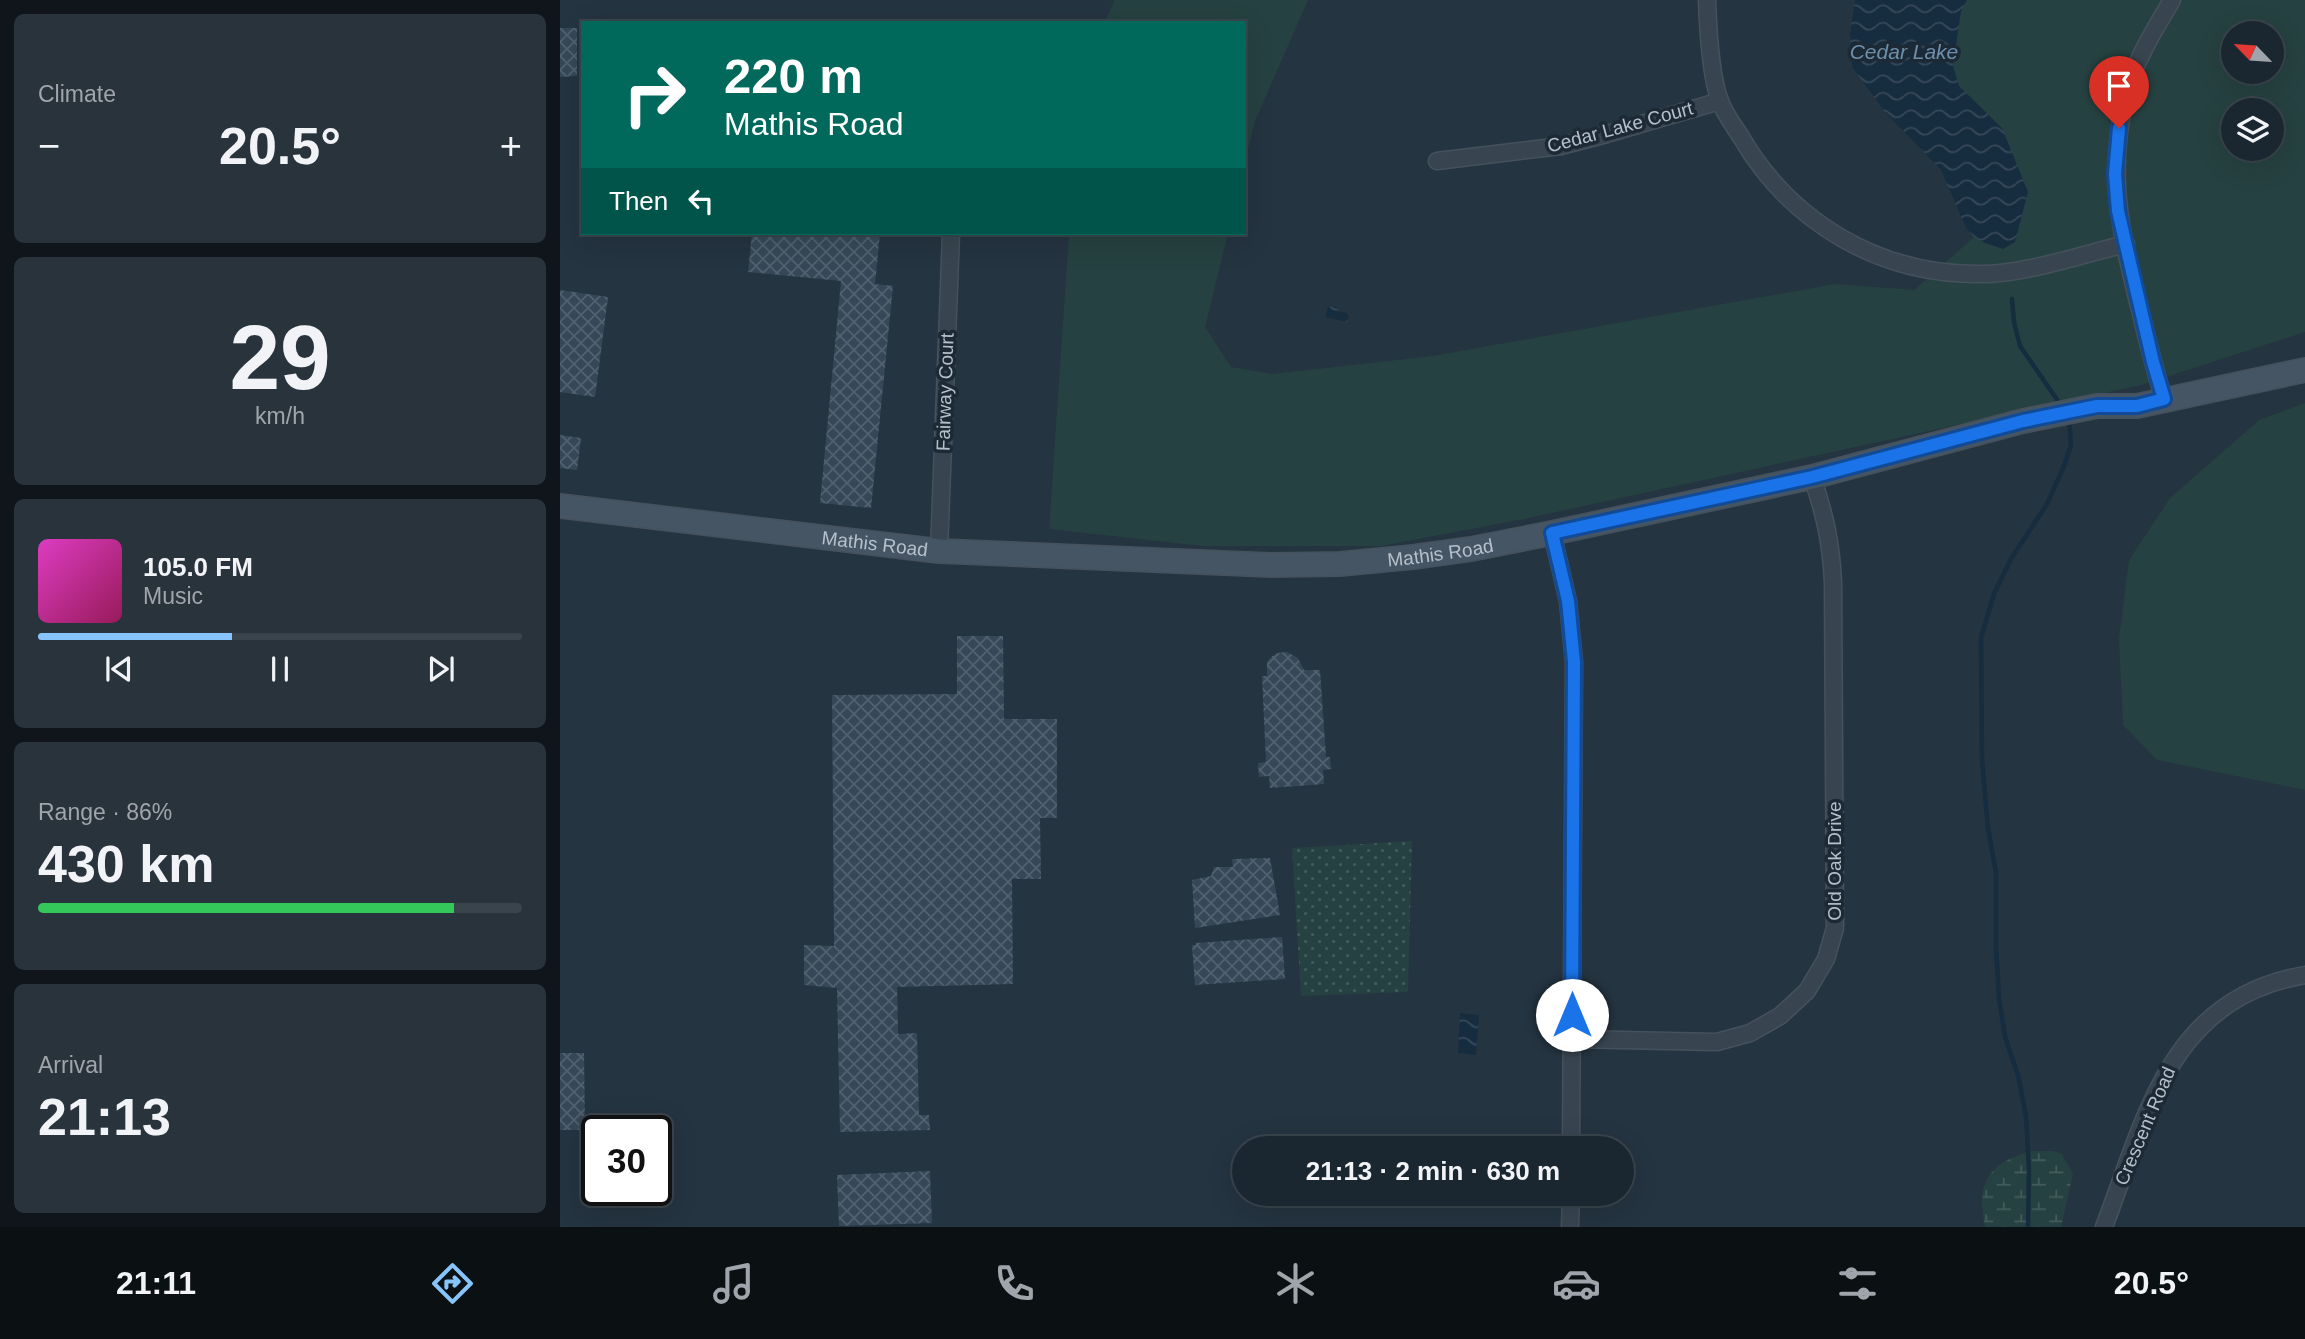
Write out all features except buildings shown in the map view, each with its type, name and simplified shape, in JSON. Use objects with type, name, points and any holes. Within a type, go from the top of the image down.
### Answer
[{"type":"street","points":[[1706,0],[1720,101],[1755,159],[1788,198],[1830,232],[1882,258],[1933,271],[1983,274],[2016,270],[2126,244]]},
{"type":"street","points":[[2164,399],[2147,339],[2118,211],[2115,174],[2119,128],[2135,69],[2172,0]]},
{"type":"street","name":"Cedar Lake Court","points":[[1437,161],[1561,146],[1720,101]]},
{"type":"street","name":"Fairway Court","points":[[939,551],[951,235]]},
{"type":"street","name":"Mathis Road","points":[[560,506],[939,551],[1271,565],[1340,564],[1459,551],[1552,533],[1812,477],[2023,421],[2097,406],[2137,406],[2305,370]]},
{"type":"street","name":"Old Oak Drive","points":[[1572,1039],[1717,1042],[1749,1032],[1780,1016],[1807,991],[1826,959],[1835,928],[1833,582],[1826,517],[1812,477]]},
{"type":"street","points":[[1552,533],[1568,601],[1574,662],[1571,1136]]},
{"type":"street","name":"Crescent Road","points":[[2104,1227],[2153,1098],[2166,1069],[2180,1049],[2200,1026],[2232,1002],[2269,983],[2305,975]]},
{"type":"street","points":[[1570,1227],[1571,1206]]},
{"type":"green space","points":[[1115,0],[1308,0],[1255,121],[1246,157],[1246,21],[1105,21]]},
{"type":"green space","points":[[1855,0],[2305,0],[2305,332],[2141,385],[1524,519],[1381,546],[1203,546],[1049,529],[1069,235],[1228,235],[1205,327],[1231,367],[1272,374],[1433,356],[1835,284],[1914,290],[1974,237],[1966,228],[1941,170],[1885,112],[1852,67],[1850,34]]},
{"type":"green space","points":[[2305,403],[2305,790],[2157,760],[2123,725],[2119,638],[2129,560],[2170,498],[2259,420]]},
{"type":"green space","points":[[1412,841],[1408,992],[1301,996],[1292,848]]},
{"type":"green space","points":[[2031,1151],[2053,1151],[2062,1154],[2073,1174],[2061,1227],[1985,1227],[1982,1198],[1988,1177],[2004,1162]]},
{"type":"water","name":"Cedar Lake","points":[[1855,0],[1967,0],[1961,11],[1953,66],[1959,86],[2002,128],[2028,192],[2015,242],[2003,249],[1974,237],[1966,228],[1941,170],[1885,112],[1852,67],[1850,34]]},
{"type":"water","points":[[1328,307],[1336,307],[1347,313],[1347,322],[1325,317]]},
{"type":"water","points":[[1460,1013],[1479,1015],[1476,1055],[1458,1053]]},
{"type":"waterway","points":[[2012,299],[2020,346],[2058,401]]},
{"type":"waterway","points":[[2028,1227],[2026,1116],[2018,1075],[2005,1037],[1999,998],[1996,873],[1988,828],[1982,760],[1981,638],[1994,594],[2011,559],[2047,504],[2064,466],[2071,445],[2069,419]]},
{"type":"route","points":[[1572,1015],[1574,662],[1568,601],[1552,533],[1812,477],[2023,421],[2097,406],[2137,406],[2164,399],[2133,282],[2118,211],[2115,174],[2119,128]]}]
